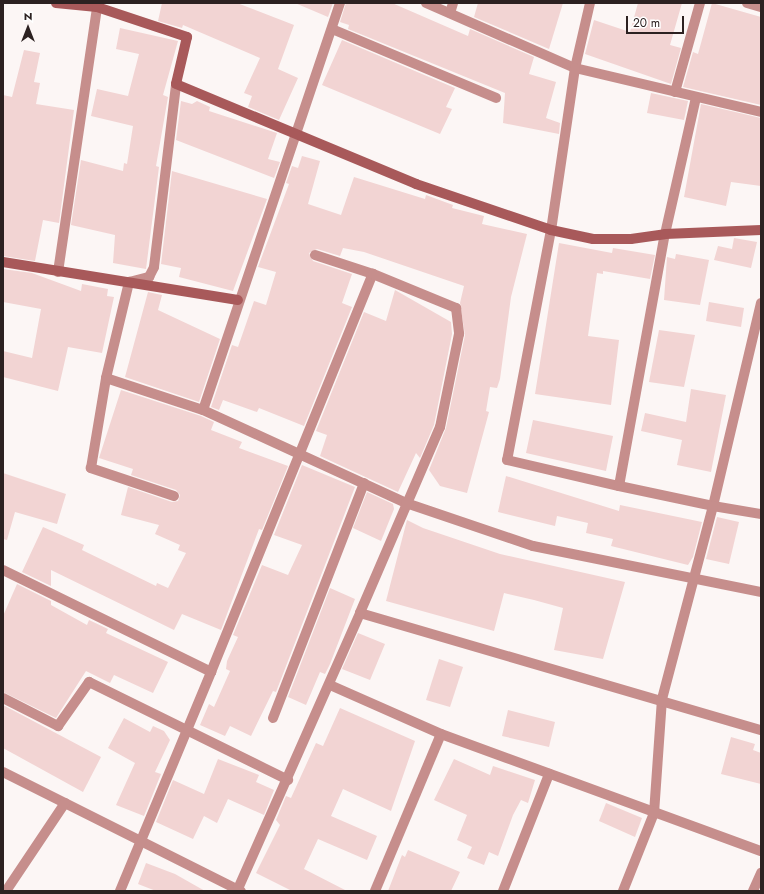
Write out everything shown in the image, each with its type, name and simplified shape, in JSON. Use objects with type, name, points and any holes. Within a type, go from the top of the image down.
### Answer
[{"type":"street","points":[[56,3],[97,7],[188,37],[176,84],[154,267],[149,277],[129,282]]},
{"type":"street","points":[[203,410],[294,131],[332,29],[340,3]]},
{"type":"street","points":[[426,3],[575,68],[761,112]]},
{"type":"street","points":[[450,13],[453,3]]},
{"type":"street","points":[[590,3],[575,68],[551,230],[507,460],[713,506],[761,514]]},
{"type":"street","points":[[675,92],[700,3]]},
{"type":"street","points":[[747,3],[761,7]]},
{"type":"street","points":[[58,272],[97,7]]},
{"type":"street","points":[[332,29],[496,98]]},
{"type":"street","points":[[176,84],[294,131],[416,184],[551,230],[593,239],[761,230]]},
{"type":"street","points":[[619,486],[665,234],[696,97]]},
{"type":"street","points":[[3,772],[239,890],[330,686],[406,503],[440,427],[459,334],[456,308],[373,274],[315,255]]},
{"type":"street","points":[[3,262],[238,300]]},
{"type":"street","points":[[120,891],[142,842],[211,672],[298,450],[373,274]]},
{"type":"street","points":[[129,282],[106,378],[92,468],[174,496]]},
{"type":"street","points":[[623,891],[654,813],[662,699],[696,578],[761,303]]},
{"type":"street","points":[[106,378],[203,410],[298,450],[406,503],[533,546],[761,592]]},
{"type":"street","points":[[273,718],[364,483]]},
{"type":"street","points":[[3,570],[211,672]]},
{"type":"street","points":[[360,613],[662,699],[761,730]]},
{"type":"street","points":[[3,698],[58,726],[89,682],[288,780]]},
{"type":"street","points":[[330,686],[441,734],[761,851]]},
{"type":"street","points":[[375,891],[441,734]]},
{"type":"street","points":[[503,891],[548,774]]},
{"type":"street","points":[[6,891],[65,803]]},
{"type":"street","points":[[753,891],[761,873]]},
{"type":"building","points":[[162,3],[237,3],[294,25],[278,69],[298,78],[279,120],[248,107],[252,96],[244,93],[260,58],[183,25],[182,28],[158,21]]},
{"type":"building","points":[[295,3],[333,3],[328,17]]},
{"type":"building","points":[[346,3],[392,3],[468,36],[470,29],[534,57],[529,74],[556,82],[546,118],[560,123],[559,134],[503,123],[505,93],[348,29],[349,25],[340,22]]},
{"type":"building","points":[[478,3],[563,3],[549,49],[474,17]]},
{"type":"building","points":[[638,3],[682,3],[670,45],[681,48],[671,84],[585,54],[594,20],[630,32]]},
{"type":"building","points":[[712,3],[761,17],[761,105],[683,87],[693,52],[698,54]]},
{"type":"building","points":[[120,28],[178,41],[163,95],[168,97],[156,166],[159,167],[146,269],[113,263],[115,235],[71,225],[81,160],[123,171],[124,163],[127,164],[133,126],[91,116],[97,89],[128,96],[139,54],[116,49]]},
{"type":"building","points":[[342,40],[455,88],[446,107],[452,109],[440,134],[322,85]]},
{"type":"building","points":[[24,50],[40,53],[34,82],[40,83],[36,104],[74,110],[59,223],[43,220],[35,261],[3,256],[3,95],[12,97]]},
{"type":"building","points":[[651,93],[688,101],[684,120],[647,113]]},
{"type":"building","points":[[181,101],[192,104],[197,101],[210,107],[209,111],[277,133],[268,159],[280,162],[274,178],[176,140]]},
{"type":"building","points":[[701,104],[761,118],[761,186],[731,182],[726,206],[684,197]]},
{"type":"building","points":[[302,156],[320,161],[308,204],[341,215],[354,177],[425,199],[426,195],[453,205],[452,208],[484,216],[482,224],[527,234],[511,297],[500,379],[497,388],[490,387],[486,411],[489,412],[467,493],[440,486],[429,470],[446,428],[465,335],[460,303],[464,286],[364,252],[343,248],[340,256],[317,249],[309,253],[313,261],[352,274],[342,303],[352,307],[304,426],[259,408],[257,412],[223,400],[219,410],[211,407],[232,345],[238,347],[254,301],[266,305],[276,272],[258,267],[289,184],[286,183],[292,166],[298,168]]},
{"type":"building","points":[[172,171],[267,199],[233,291],[179,277],[181,268],[161,264]]},
{"type":"building","points":[[734,238],[757,242],[751,268],[714,260],[718,246],[732,249]]},
{"type":"building","points":[[559,243],[612,253],[613,248],[655,255],[650,279],[603,271],[603,274],[597,273],[588,336],[619,340],[611,405],[535,394]]},
{"type":"building","points":[[676,254],[709,260],[700,305],[664,300],[667,257],[675,259]]},
{"type":"building","points":[[3,269],[32,273],[81,291],[82,284],[108,289],[107,296],[114,297],[102,353],[68,347],[58,391],[3,377],[3,351],[32,358],[41,309],[3,302]]},
{"type":"building","points":[[395,290],[451,322],[452,334],[434,425],[420,458],[416,453],[398,492],[320,456],[327,435],[316,431],[364,312],[386,321]]},
{"type":"building","points":[[148,292],[162,295],[158,310],[220,339],[199,402],[125,377]]},
{"type":"building","points":[[709,302],[744,308],[741,327],[706,321]]},
{"type":"building","points":[[659,330],[695,335],[684,387],[649,382]]},
{"type":"building","points":[[691,389],[726,395],[711,472],[677,465],[682,440],[641,431],[645,413],[686,422]]},
{"type":"building","points":[[121,390],[201,416],[214,422],[211,430],[242,442],[239,448],[288,466],[262,530],[259,529],[221,630],[182,614],[174,630],[51,570],[51,586],[22,572],[43,527],[84,545],[82,550],[156,586],[157,583],[168,588],[186,553],[178,550],[180,545],[155,534],[159,525],[121,515],[128,487],[172,502],[178,501],[180,495],[176,490],[131,475],[133,469],[99,458]]},
{"type":"building","points":[[533,420],[613,436],[606,471],[526,453]]},
{"type":"building","points":[[302,465],[355,487],[276,692],[273,691],[251,736],[230,726],[225,736],[200,725],[209,704],[214,707],[230,671],[226,669],[227,661],[238,637],[233,635],[262,565],[288,575],[302,545],[274,535]]},
{"type":"building","points":[[3,473],[66,494],[57,524],[15,512],[7,540],[3,539]]},
{"type":"building","points":[[506,476],[619,511],[620,505],[702,522],[693,557],[688,565],[611,546],[613,539],[586,533],[588,523],[557,516],[555,526],[498,512]]},
{"type":"building","points":[[367,492],[393,504],[394,509],[381,541],[353,528]]},
{"type":"building","points":[[717,517],[739,522],[729,564],[706,559]]},
{"type":"building","points":[[407,520],[423,528],[500,554],[625,582],[603,659],[554,650],[563,608],[534,600],[504,593],[494,631],[386,601]]},
{"type":"building","points":[[17,584],[51,601],[51,605],[87,625],[89,620],[108,629],[106,633],[168,662],[153,693],[114,675],[110,683],[86,671],[56,718],[3,692],[3,616]]},
{"type":"building","points":[[330,588],[355,599],[330,664],[325,674],[320,672],[306,705],[288,697]]},
{"type":"building","points":[[358,633],[385,644],[370,680],[342,669]]},
{"type":"building","points":[[439,659],[463,667],[450,707],[426,700]]},
{"type":"building","points":[[3,705],[101,757],[83,792],[3,748]]},
{"type":"building","points":[[340,708],[415,741],[391,811],[343,789],[331,816],[377,836],[367,860],[318,839],[304,869],[347,891],[292,891],[256,873],[280,825],[276,820],[286,796],[291,798],[316,743],[323,746]]},
{"type":"building","points":[[508,710],[555,722],[549,747],[502,736]]},
{"type":"building","points":[[124,718],[150,732],[153,726],[164,731],[170,740],[155,772],[161,774],[144,816],[116,805],[135,763],[108,748]]},
{"type":"building","points":[[731,737],[755,744],[753,750],[761,753],[761,784],[721,774]]},
{"type":"building","points":[[218,759],[259,775],[256,782],[274,790],[264,815],[228,799],[217,823],[204,816],[193,839],[156,822],[173,780],[204,794]]},
{"type":"building","points":[[454,759],[490,775],[493,766],[535,780],[528,803],[521,800],[513,815],[498,856],[489,852],[484,865],[467,858],[472,847],[457,840],[467,815],[434,800]]},
{"type":"building","points":[[606,803],[642,818],[635,837],[599,821]]},
{"type":"building","points":[[408,850],[460,872],[451,891],[388,891],[402,855],[405,857]]},
{"type":"building","points":[[146,863],[175,874],[205,891],[156,891],[138,884]]}]
